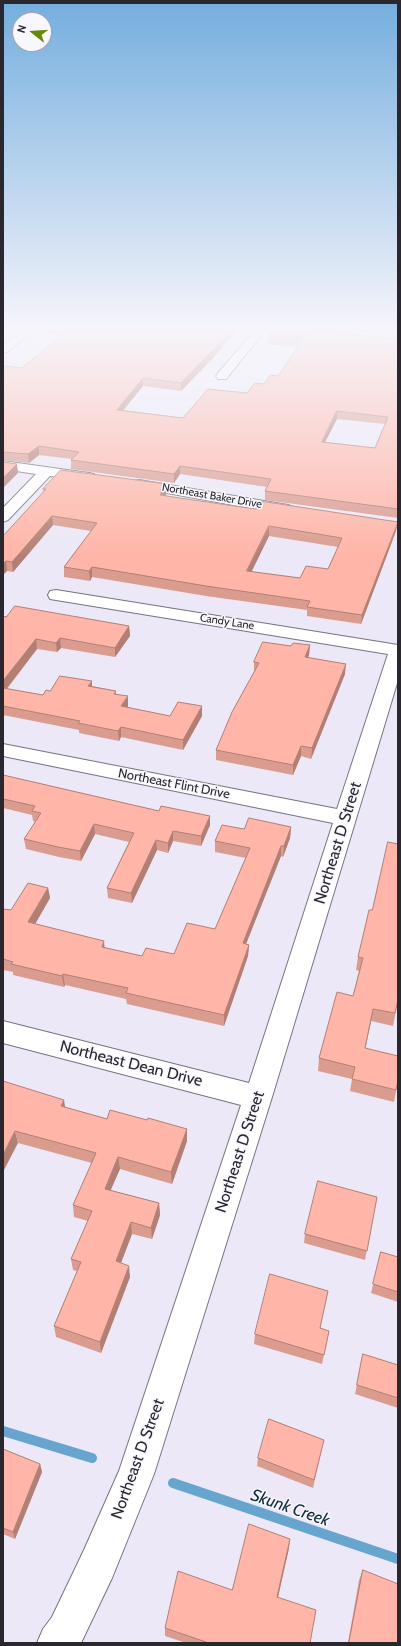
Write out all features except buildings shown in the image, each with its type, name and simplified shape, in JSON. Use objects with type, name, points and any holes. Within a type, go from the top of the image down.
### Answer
[{"type":"street","points":[[3,465],[102,479]]},
{"type":"street","points":[[3,517],[47,471]]},
{"type":"street","name":"Northeast Baker Drive","points":[[125,482],[184,490],[304,512]]},
{"type":"street","name":"Candy Lane","points":[[56,595],[398,650]]},
{"type":"street","name":"Northeast D Street","points":[[57,1643],[66,1632],[98,1564],[136,1474],[258,1097],[398,650]]},
{"type":"street","name":"Northeast Flint Drive","points":[[3,750],[345,818]]},
{"type":"street","name":"Northeast Dean Drive","points":[[3,1032],[258,1097]]},
{"type":"waterway","name":"Skunk Creek","points":[[3,1431],[92,1458]]},
{"type":"waterway","name":"Skunk Creek","points":[[173,1483],[398,1559]]}]
